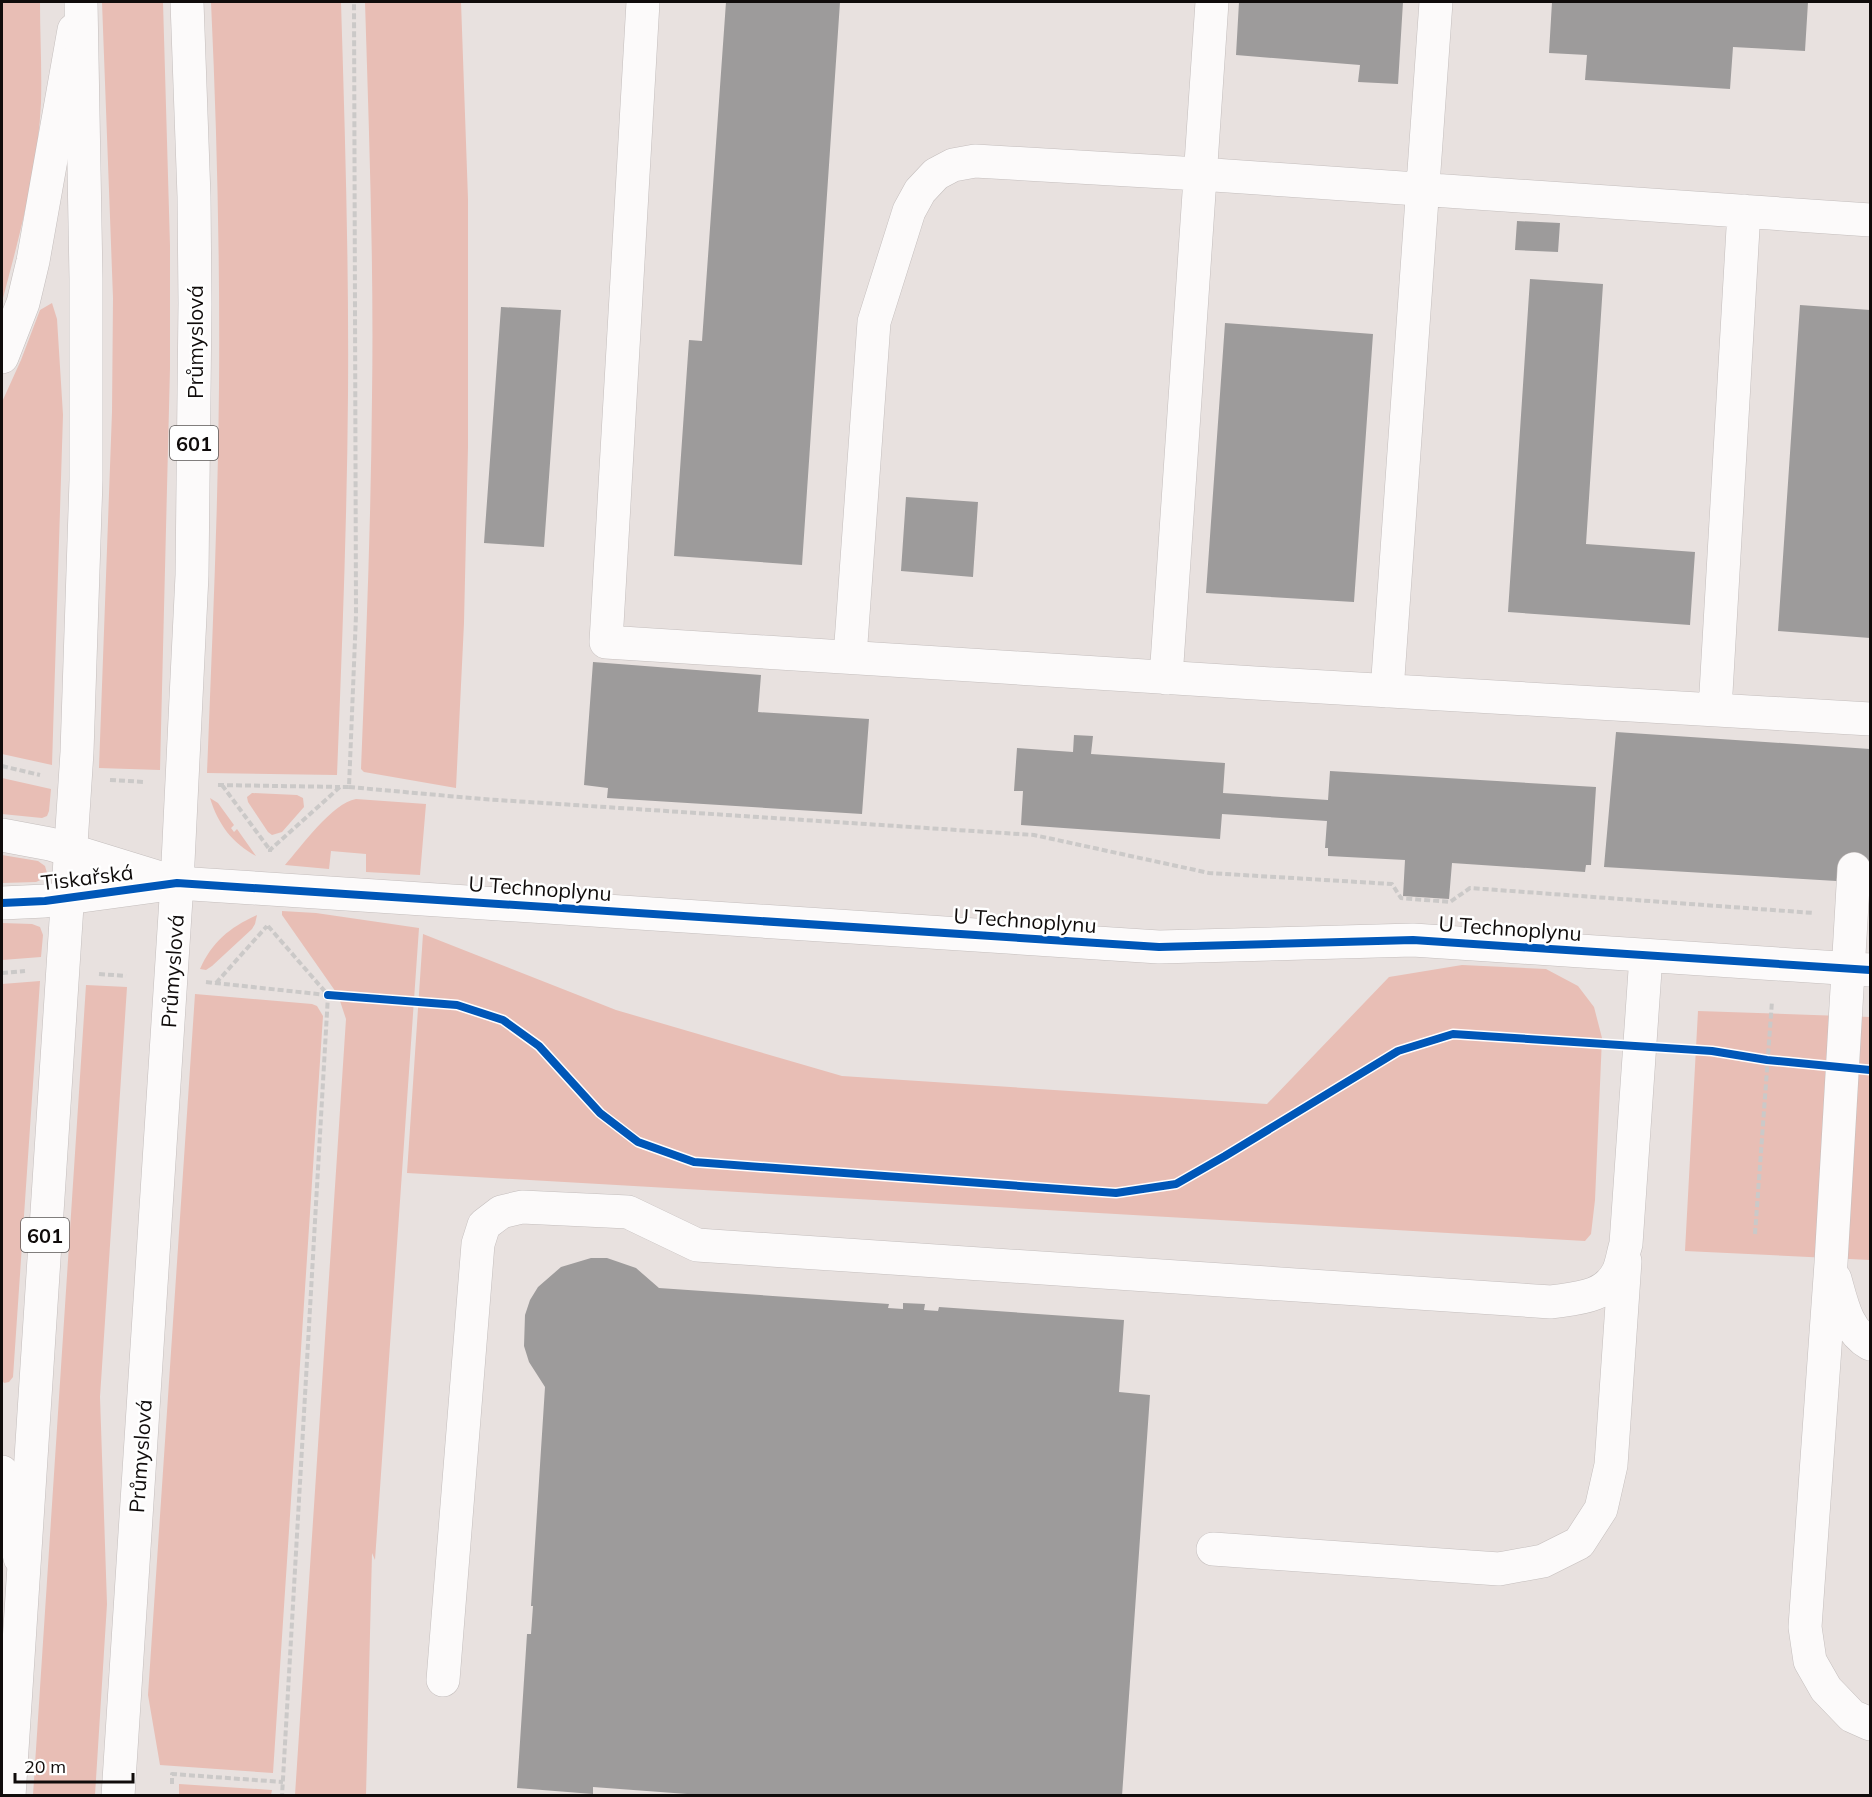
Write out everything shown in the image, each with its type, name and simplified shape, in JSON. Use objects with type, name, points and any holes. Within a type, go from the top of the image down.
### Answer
[{"type":"main road","points":[[2,357],[23,303],[33,261],[80,2]]},
{"type":"main road","name":"601","points":[[9,1796],[77,753],[86,480],[86,279],[80,2]]},
{"type":"main road","name":"Průmyslová","points":[[118,1796],[177,883],[192,575],[194,197],[187,2]]},
{"type":"main road","points":[[643,2],[606,642],[1166,678],[1870,719]]},
{"type":"main road","points":[[1166,678],[1212,2]]},
{"type":"main road","points":[[1387,691],[1436,2]]},
{"type":"main road","points":[[850,657],[874,322],[909,211],[920,190],[936,174],[953,165],[975,161],[1199,174],[1870,220]]},
{"type":"main road","points":[[1714,710],[1744,211]]},
{"type":"main road","points":[[2,835],[71,850],[177,883]]},
{"type":"main road","points":[[1854,869],[1851,915],[1859,970],[1831,1263],[1805,1627],[1810,1660],[1826,1689],[1852,1716],[1870,1724]]},
{"type":"main road","name":"Tiskařská","points":[[2,903],[45,901],[177,883]]},
{"type":"main road","name":"U Technoplynu","points":[[177,883],[1159,947],[1413,940],[1859,970]]},
{"type":"main road","points":[[1212,1549],[1499,1569],[1543,1562],[1579,1543],[1601,1509],[1611,1466],[1646,956]]},
{"type":"main road","points":[[443,1680],[478,1244],[483,1226],[501,1212],[522,1207],[628,1212],[697,1245],[1551,1302],[1589,1297],[1606,1288],[1618,1272],[1626,1244]]},
{"type":"main road","points":[[1831,1263],[1845,1315],[1861,1339],[1870,1344]]},
{"type":"main road","points":[[2,1472],[23,1572]]},
{"type":"path","points":[[349,787],[356,615],[354,2]]},
{"type":"path","points":[[2,766],[50,777]]},
{"type":"path","points":[[107,780],[150,782]]},
{"type":"path","points":[[215,785],[349,787],[482,799],[1034,835],[1209,873],[1392,884],[1401,898],[1450,902],[1470,888],[1851,915]]},
{"type":"path","points":[[222,785],[270,850],[271,862]]},
{"type":"path","points":[[270,850],[340,787]]},
{"type":"path","points":[[268,919],[268,926],[328,995],[282,1796]]},
{"type":"path","points":[[216,983],[268,926]]},
{"type":"path","points":[[2,973],[30,970]]},
{"type":"path","points":[[97,974],[126,976]]},
{"type":"path","points":[[196,981],[339,996]]},
{"type":"path","points":[[1755,1234],[1772,997]]},
{"type":"path","points":[[1756,1058],[1778,1061]]},
{"type":"path","points":[[172,1784],[172,1774],[283,1782]]},
{"type":"shaded area","points":[[2,2],[40,2],[41,103],[32,178],[2,302]]},
{"type":"shaded area","points":[[102,2],[163,2],[170,246],[170,368],[160,770],[99,768],[112,412],[113,298]]},
{"type":"shaded area","points":[[211,2],[341,2],[348,395],[337,775],[207,773],[219,387],[218,194]]},
{"type":"shaded area","points":[[365,2],[461,2],[468,199],[468,447],[464,623],[456,788],[364,772],[361,769],[369,536],[372,348],[371,199]]},
{"type":"shaded area","points":[[52,303],[57,319],[63,415],[52,765],[2,754],[2,402],[40,310]]},
{"type":"shaded area","points":[[2,778],[51,789],[47,816],[42,818],[2,814]]},
{"type":"shaded area","points":[[252,793],[297,795],[303,798],[304,807],[282,832],[272,835],[248,802],[247,797]]},
{"type":"shaded area","points":[[210,798],[218,803],[234,825],[231,828],[234,832],[237,829],[256,856],[247,851],[227,832]]},
{"type":"shaded area","points":[[356,799],[426,804],[420,875],[366,872],[366,854],[331,851],[329,869],[285,865],[327,817],[337,808]]},
{"type":"shaded area","points":[[2,855],[38,861],[45,866],[47,873],[45,878],[36,882],[2,883]]},
{"type":"shaded area","points":[[282,911],[316,913],[419,928],[375,1560],[372,1553],[366,1795],[295,1795],[346,1019],[338,995],[282,915]]},
{"type":"shaded area","points":[[257,915],[252,929],[212,966],[206,970],[200,969],[210,951],[223,936]]},
{"type":"shaded area","points":[[2,923],[32,924],[40,927],[43,935],[41,957],[2,960]]},
{"type":"shaded area","points":[[423,934],[616,1010],[842,1076],[1267,1104],[1389,977],[1462,965],[1546,969],[1578,986],[1594,1007],[1602,1038],[1595,1200],[1591,1234],[1585,1241],[407,1173]]},
{"type":"shaded area","points":[[40,981],[13,1377],[9,1382],[4,1383],[2,1380],[2,984]]},
{"type":"shaded area","points":[[86,985],[127,987],[100,1397],[107,1604],[95,1795],[33,1795]]},
{"type":"shaded area","points":[[195,994],[312,1004],[317,1006],[323,1016],[273,1773],[160,1765],[148,1695]]},
{"type":"shaded area","points":[[1698,1011],[1870,1017],[1870,1260],[1685,1251]]},
{"type":"shaded area","points":[[179,1784],[272,1790],[271,1795],[179,1795]]},
{"type":"building","points":[[726,2],[840,2],[802,565],[674,556],[689,340],[702,341]]},
{"type":"building","points":[[1239,2],[1403,2],[1398,84],[1358,82],[1360,65],[1236,55]]},
{"type":"building","points":[[1552,2],[1808,2],[1805,51],[1733,47],[1730,89],[1585,80],[1587,55],[1549,53]]},
{"type":"building","points":[[1517,221],[1560,223],[1558,252],[1515,250]]},
{"type":"building","points":[[1530,279],[1603,284],[1586,544],[1695,552],[1690,625],[1508,612]]},
{"type":"building","points":[[1800,305],[1870,310],[1870,638],[1778,631]]},
{"type":"building","points":[[501,307],[561,310],[544,547],[484,543]]},
{"type":"building","points":[[1225,323],[1373,334],[1354,602],[1206,593]]},
{"type":"building","points":[[906,497],[978,502],[973,577],[901,571]]},
{"type":"building","points":[[593,662],[761,675],[758,712],[869,719],[862,814],[607,798],[608,788],[584,785]]},
{"type":"building","points":[[1616,732],[1870,749],[1870,883],[1604,867]]},
{"type":"building","points":[[1074,735],[1093,736],[1091,754],[1225,763],[1223,793],[1328,800],[1330,771],[1596,787],[1591,865],[1586,865],[1585,872],[1452,863],[1449,899],[1403,896],[1405,860],[1328,856],[1328,848],[1325,848],[1327,821],[1222,814],[1220,839],[1021,825],[1023,791],[1014,791],[1017,748],[1073,752]]},
{"type":"building","points":[[591,1258],[607,1258],[636,1268],[659,1288],[889,1304],[888,1308],[903,1309],[903,1303],[925,1304],[924,1310],[938,1311],[939,1307],[1124,1320],[1119,1392],[1150,1395],[1122,1796],[714,1796],[593,1787],[593,1794],[517,1788],[527,1634],[531,1634],[533,1606],[531,1606],[545,1387],[529,1362],[524,1346],[525,1315],[538,1287],[561,1267]]},
{"type":"cycle path","points":[[2,903],[45,901],[177,883],[1159,947],[1413,940],[1870,970]]},
{"type":"cycle path","points":[[328,995],[457,1005],[503,1020],[539,1046],[600,1113],[638,1142],[694,1162],[1116,1193],[1176,1184],[1398,1051],[1453,1034],[1712,1051],[1767,1060],[1870,1070]]}]
